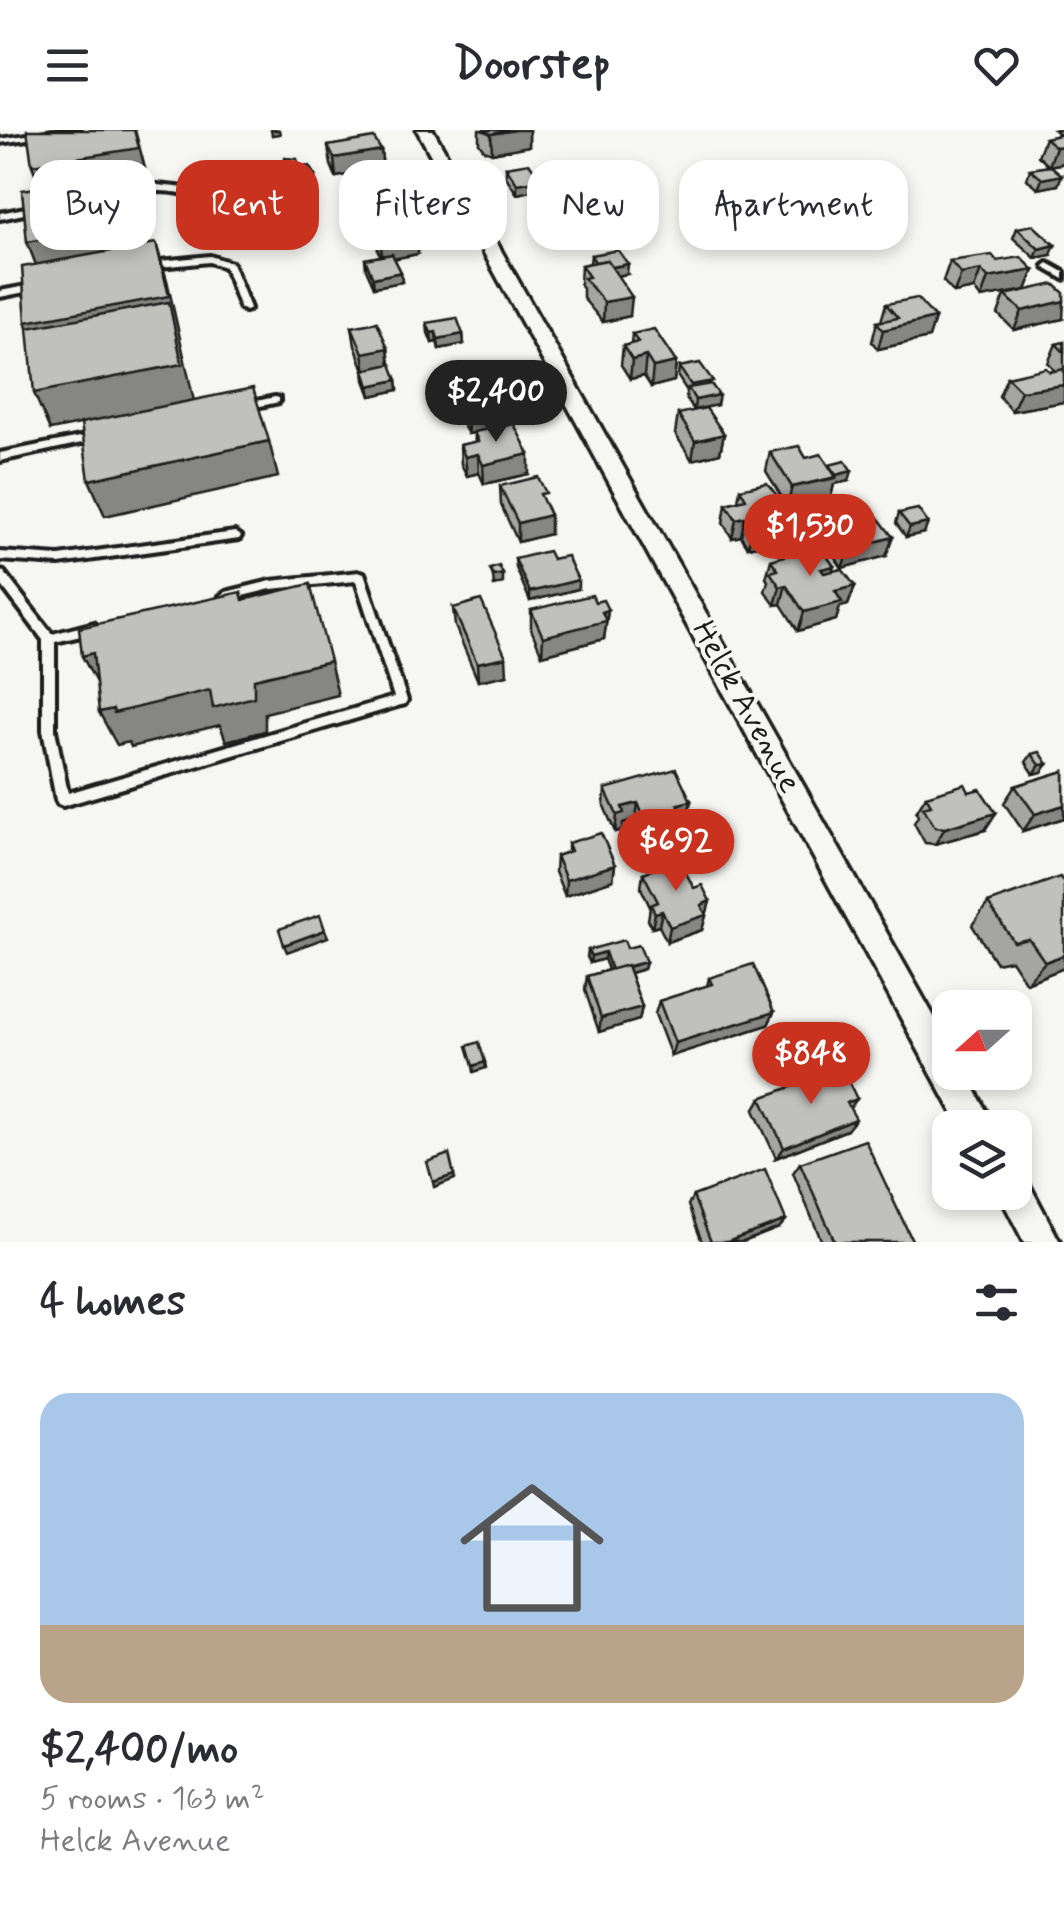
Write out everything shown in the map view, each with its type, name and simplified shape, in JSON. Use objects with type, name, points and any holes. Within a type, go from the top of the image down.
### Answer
[{"type":"street","name":"Helck Avenue","points":[[425,130],[969,1110]]},
{"type":"street","points":[[1025,1210],[1043,1242]]},
{"type":"lane","points":[[0,142],[75,130]]},
{"type":"lane","points":[[0,216],[30,210]]},
{"type":"lane","points":[[144,266],[210,259],[229,265],[244,308]]},
{"type":"lane","points":[[1048,266],[1064,276]]},
{"type":"lane","points":[[0,294],[54,284]]},
{"type":"lane","points":[[220,412],[275,400]]},
{"type":"lane","points":[[0,457],[110,434]]},
{"type":"lane","points":[[0,556],[59,560],[236,536]]},
{"type":"lane","points":[[0,575],[49,639],[49,730],[63,800],[400,700],[360,576],[271,585],[215,598]]},
{"type":"lane","points":[[49,639],[104,626]]},
{"type":"building","points":[[27,130],[134,130],[139,148],[63,160],[31,160]]},
{"type":"building","points":[[482,130],[515,130],[491,134]]},
{"type":"building","points":[[1064,134],[1064,146],[1056,147],[1045,138]]},
{"type":"building","points":[[374,138],[381,150],[334,158],[328,146]]},
{"type":"building","points":[[527,163],[527,182],[517,184],[507,167]]},
{"type":"building","points":[[1051,166],[1062,175],[1042,179],[1030,169]]},
{"type":"building","points":[[30,189],[27,242],[22,190]]},
{"type":"building","points":[[1033,225],[1055,245],[1039,249],[1017,228]]},
{"type":"building","points":[[156,243],[169,296],[26,322],[22,267],[117,250],[156,250]]},
{"type":"building","points":[[618,250],[628,264],[612,267],[607,260],[595,262],[591,255]]},
{"type":"building","points":[[392,254],[401,272],[373,278],[365,259]]},
{"type":"building","points":[[992,255],[997,261],[1021,257],[1034,270],[988,278],[981,270],[961,274],[950,261]]},
{"type":"building","points":[[607,260],[632,297],[604,302],[584,278],[589,277],[581,265]]},
{"type":"building","points":[[1054,284],[1064,293],[1064,301],[1022,311],[1005,295]]},
{"type":"building","points":[[917,298],[935,318],[883,330],[877,322],[898,318],[886,304]]},
{"type":"building","points":[[169,302],[182,364],[34,393],[28,328]]},
{"type":"building","points":[[457,318],[463,334],[438,339],[427,323]]},
{"type":"building","points":[[377,322],[388,348],[363,353],[352,327]]},
{"type":"building","points":[[654,329],[676,362],[653,367],[646,356],[632,360],[623,346],[638,342],[632,334]]},
{"type":"building","points":[[700,363],[713,381],[691,385],[679,367]]},
{"type":"building","points":[[391,364],[397,380],[369,386],[364,370]]},
{"type":"building","points":[[1046,368],[1050,372],[1064,369],[1064,385],[1021,391],[1007,377]]},
{"type":"building","points":[[489,374],[497,392],[503,391],[505,408],[467,415],[454,394],[468,392],[462,379]]},
{"type":"building","points":[[711,384],[719,395],[695,400],[688,388]]},
{"type":"building","points":[[253,388],[269,441],[89,480],[81,423]]},
{"type":"building","points":[[706,408],[724,434],[695,441],[678,414]]},
{"type":"building","points":[[514,424],[529,454],[483,465],[478,454],[465,457],[460,445],[478,441],[474,432]]},
{"type":"building","points":[[799,446],[806,458],[821,454],[836,477],[792,487],[770,452]]},
{"type":"building","points":[[845,461],[852,471],[836,475],[829,465]]},
{"type":"building","points":[[538,477],[546,493],[540,494],[550,515],[518,523],[500,486]]},
{"type":"building","points":[[767,483],[795,518],[752,528],[745,517],[736,519],[726,504],[746,499],[740,489]]},
{"type":"building","points":[[918,509],[928,523],[910,527],[899,513]]},
{"type":"building","points":[[860,512],[864,518],[876,515],[893,537],[849,549],[829,521]]},
{"type":"building","points":[[808,549],[812,555],[824,552],[834,566],[821,569],[824,573],[842,569],[855,586],[835,591],[842,602],[804,612],[786,585],[780,587],[770,572],[778,570],[771,560]]},
{"type":"building","points":[[548,551],[552,559],[567,556],[578,580],[530,592],[515,559]]},
{"type":"building","points":[[499,566],[503,574],[493,576],[490,569]]},
{"type":"building","points":[[310,584],[330,661],[254,679],[254,697],[213,708],[210,690],[114,713],[113,709],[99,712],[93,653],[82,656],[79,628],[241,592],[243,600]]},
{"type":"building","points":[[592,595],[595,602],[603,600],[608,610],[602,612],[606,621],[543,637],[531,610]]},
{"type":"building","points":[[481,600],[506,657],[477,663],[453,608]]},
{"type":"building","points":[[1040,752],[1048,764],[1040,765],[1032,754]]},
{"type":"building","points":[[676,769],[691,801],[678,804],[689,826],[642,840],[638,831],[632,833],[627,822],[644,818],[638,803],[622,807],[624,813],[617,815],[605,789]]},
{"type":"building","points":[[1064,771],[1064,805],[1035,814],[1015,786]]},
{"type":"building","points":[[965,784],[969,792],[980,789],[996,813],[945,828],[935,827],[923,807],[931,805],[926,796]]},
{"type":"building","points":[[601,833],[615,865],[566,880],[556,856],[571,851],[568,843]]},
{"type":"building","points":[[679,860],[694,888],[702,885],[710,901],[701,905],[706,915],[670,927],[662,911],[655,913],[651,905],[658,902],[643,873]]},
{"type":"building","points":[[1060,877],[1064,882],[1064,955],[1045,962],[1029,939],[1014,942],[988,903]]},
{"type":"building","points":[[320,915],[325,930],[284,945],[279,929]]},
{"type":"building","points":[[624,940],[627,948],[639,945],[646,962],[611,970],[605,952],[591,956],[588,950]]},
{"type":"building","points":[[753,964],[774,1012],[675,1043],[659,1001],[712,984],[709,978]]},
{"type":"building","points":[[627,965],[642,1007],[601,1018],[587,976]]},
{"type":"building","points":[[479,1042],[485,1062],[473,1066],[467,1046]]},
{"type":"building","points":[[842,1068],[857,1099],[847,1103],[856,1119],[784,1148],[761,1098]]},
{"type":"building","points":[[865,1140],[912,1240],[908,1242],[835,1242],[800,1163]]},
{"type":"building","points":[[449,1154],[454,1175],[433,1182],[427,1162]]},
{"type":"building","points":[[765,1169],[786,1220],[727,1242],[711,1242],[693,1196]]}]
